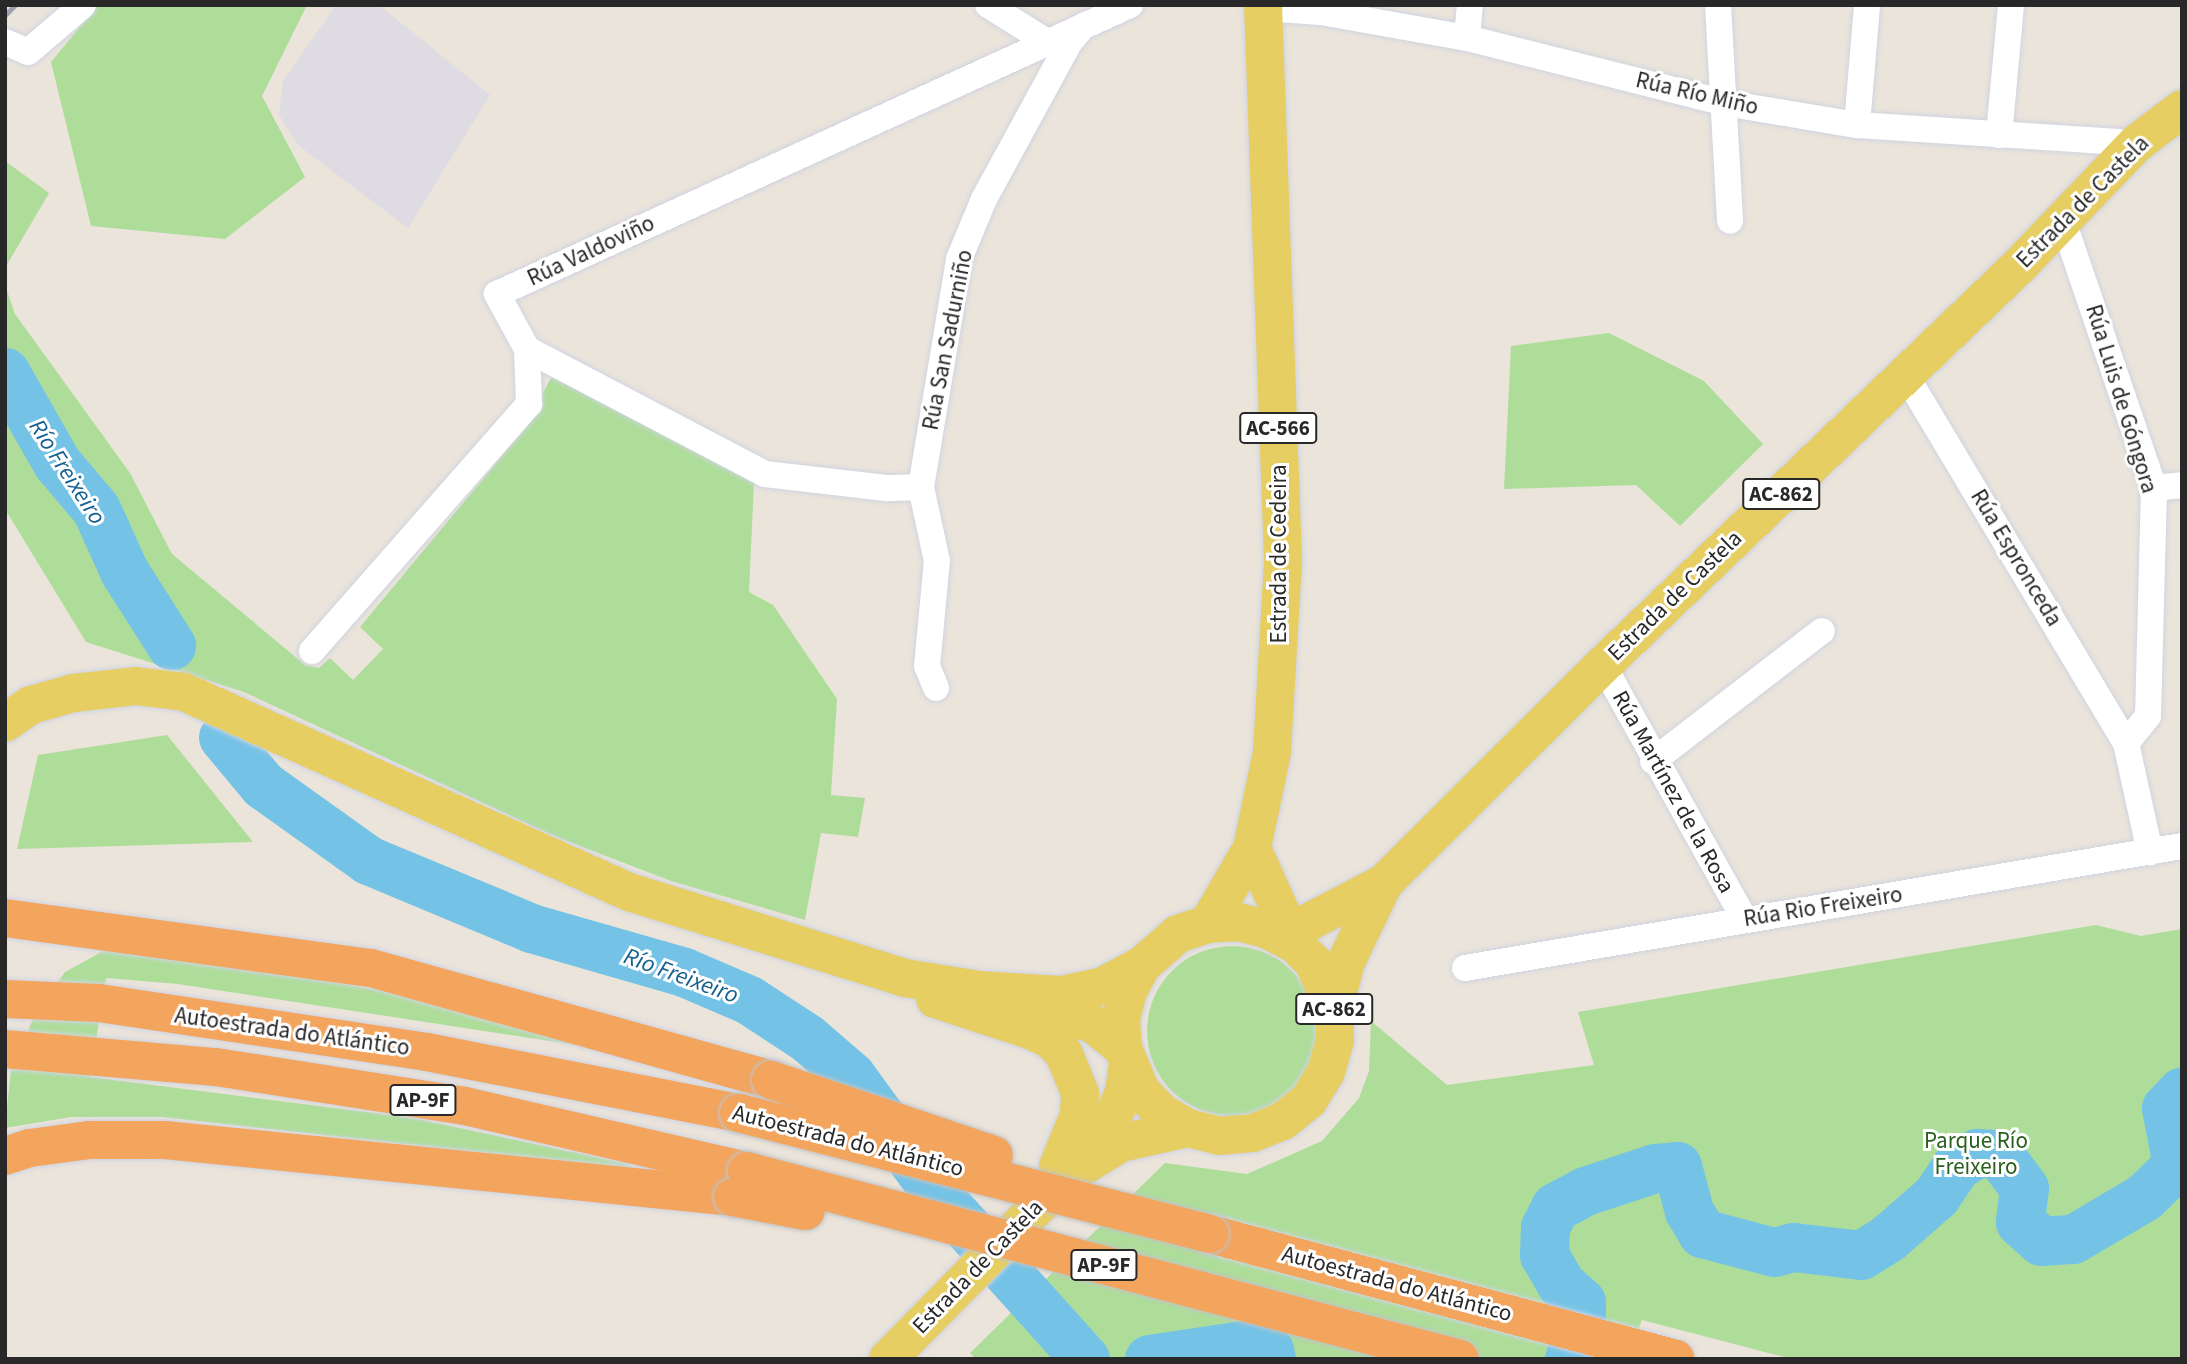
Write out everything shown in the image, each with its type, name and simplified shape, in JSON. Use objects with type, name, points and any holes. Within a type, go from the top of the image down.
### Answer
[{"type":"highway","points":[[5,918],[371,968],[771,1080],[1040,1170],[1210,1234]]},
{"type":"highway","name":"Autoestrada do Atlántico","points":[[5,999],[99,1003],[427,1052],[739,1113],[1210,1234],[1676,1359]]},
{"type":"highway","name":"Autoestrada do Atlántico","points":[[5,1049],[94,1054],[216,1067],[465,1107],[740,1184],[1460,1359]]},
{"type":"highway","points":[[5,1156],[30,1148],[90,1140],[164,1140],[740,1184],[878,1224],[1399,1359]]},
{"type":"main road","name":"Estrada de Cedeira","points":[[1252,848],[1272,752],[1283,561],[1263,7]]},
{"type":"main road","name":"Estrada de Castela","points":[[1384,883],[1603,665],[2063,221],[2167,127]]},
{"type":"main road","points":[[5,723],[31,705],[73,693],[136,686],[184,692],[629,892],[905,978],[980,990],[1061,995],[1103,986],[1142,965]]},
{"type":"main road","points":[[1252,848],[1273,890],[1282,933]]},
{"type":"main road","name":"AC-566","points":[[1208,924],[1252,848]]},
{"type":"main road","name":"AC-862","points":[[1282,933],[1384,883]]},
{"type":"main road","name":"AC-862","points":[[1125,1056],[1148,1098],[1188,1128],[1220,1136],[1252,1133],[1283,1121],[1309,1100],[1326,1072],[1335,1041],[1334,1008],[1346,962],[1384,883]]},
{"type":"main road","name":"AC-862","points":[[1273,890],[1319,905],[1347,903]]},
{"type":"main road","name":"AC-862","points":[[1068,1175],[1112,1119],[1124,1092],[1125,1056],[1121,1019],[1128,991],[1142,965],[1178,934],[1208,924],[1238,922],[1282,933],[1313,962],[1334,1008]]},
{"type":"main road","points":[[905,978],[950,1008],[1030,1030],[1051,1040],[1064,1054],[1080,1093],[1079,1115],[1040,1203]]},
{"type":"main road","points":[[980,990],[1093,1024],[1125,1056]]},
{"type":"main road","name":"AC-862","points":[[1068,1175],[1121,1143],[1188,1128]]},
{"type":"main road","name":"Estrada de Castela","points":[[888,1359],[1068,1175]]},
{"type":"street","points":[[5,42],[28,52],[83,5]]},
{"type":"street","points":[[988,5],[1047,41]]},
{"type":"street","name":"Rúa Valdoviño","points":[[527,349],[497,294],[1088,21],[1130,5]]},
{"type":"street","points":[[1467,38],[1469,5]]},
{"type":"street","points":[[1718,5],[1726,103],[1730,221]]},
{"type":"street","points":[[1857,125],[1867,5]]},
{"type":"street","points":[[1999,135],[2011,5]]},
{"type":"street","name":"Rúa Río Miño","points":[[1263,7],[1321,12],[1467,38],[1726,103],[1857,125],[1999,135],[2167,127]]},
{"type":"street","name":"Rúa San Sadurniño","points":[[936,688],[927,666],[937,561],[921,487],[959,259],[984,200],[1062,55],[1088,21]]},
{"type":"street","name":"Rúa Luis de Góngora","points":[[2063,221],[2154,488],[2148,716],[2126,743]]},
{"type":"street","points":[[312,651],[529,404],[527,349],[765,474],[886,488],[921,487]]},
{"type":"street","name":"Rúa Espronceda","points":[[1905,374],[2126,743],[2150,852]]},
{"type":"street","points":[[2154,488],[2182,485]]},
{"type":"street","points":[[1653,761],[1822,631]]},
{"type":"street","name":"Rúa Martínez de la Rosa","points":[[1603,665],[1653,761],[1744,918]]},
{"type":"street","name":"Rúa Rio Freixeiro","points":[[1465,968],[1744,918],[2182,846]]},
{"type":"shaded area","points":[[336,5],[379,5],[490,95],[408,228],[298,145],[279,115],[283,81]]},
{"type":"green space","points":[[98,5],[306,7],[262,96],[305,177],[225,239],[91,226],[51,62]]},
{"type":"green space","points":[[5,161],[49,193],[5,268]]},
{"type":"green space","points":[[5,285],[15,314],[130,473],[172,554],[305,665],[319,668],[330,658],[353,680],[383,649],[360,627],[522,432],[552,376],[754,482],[749,592],[773,605],[837,699],[831,795],[865,798],[858,837],[821,833],[805,920],[671,881],[554,836],[244,692],[86,642],[5,509]]},
{"type":"green space","points":[[1609,333],[1704,381],[1763,444],[1680,526],[1636,485],[1504,489],[1511,346]]},
{"type":"green space","points":[[167,735],[253,842],[17,849],[38,755]]},
{"type":"green space","name":"Parque Río Freixeiro","points":[[2096,925],[2141,936],[2182,929],[2182,1359],[1792,1359],[1642,1320],[1626,1359],[976,1359],[970,1353],[1165,1163],[1247,1174],[1322,1141],[1359,1098],[1369,1071],[1371,1021],[1447,1085],[1594,1065],[1578,1012]]},
{"type":"green space","points":[[1232,946],[1264,953],[1279,960],[1292,971],[1303,984],[1310,999],[1317,1031],[1310,1063],[1303,1078],[1292,1091],[1279,1102],[1264,1109],[1232,1116],[1200,1109],[1185,1102],[1172,1091],[1161,1078],[1154,1063],[1147,1031],[1154,999],[1161,984],[1172,971],[1185,960],[1200,953]]},
{"type":"green space","points":[[109,948],[184,956],[389,992],[589,1047],[178,984],[106,978],[90,1077],[413,1118],[629,1164],[629,1169],[162,1117],[71,1117],[5,1128],[11,1069],[35,1015],[65,972]]},
{"type":"waterway","name":"Río Freixeiro","points":[[5,372],[57,463],[96,509],[124,571],[171,645]]},
{"type":"waterway","name":"Río Freixeiro","points":[[223,737],[263,785],[368,860],[531,928],[684,972],[749,1000],[807,1038],[851,1076],[936,1193],[1085,1359]]},
{"type":"waterway","name":"Río Freixeiro","points":[[1569,1359],[1581,1322],[1581,1302],[1561,1284],[1544,1255],[1545,1227],[1555,1207],[1585,1191],[1655,1168],[1677,1166],[1689,1211],[1702,1233],[1774,1252],[1793,1247],[1861,1255],[1888,1238],[1936,1196],[1956,1166],[1977,1153],[1999,1154],[2024,1188],[2020,1222],[2041,1241],[2073,1239],[2144,1197],[2177,1165],[2166,1108],[2182,1091]]},
{"type":"waterway","name":"Río Freixeiro","points":[[1149,1359],[1250,1344],[1269,1350],[1271,1359]]},
{"type":"railway","points":[[5,15],[15,5]]}]
